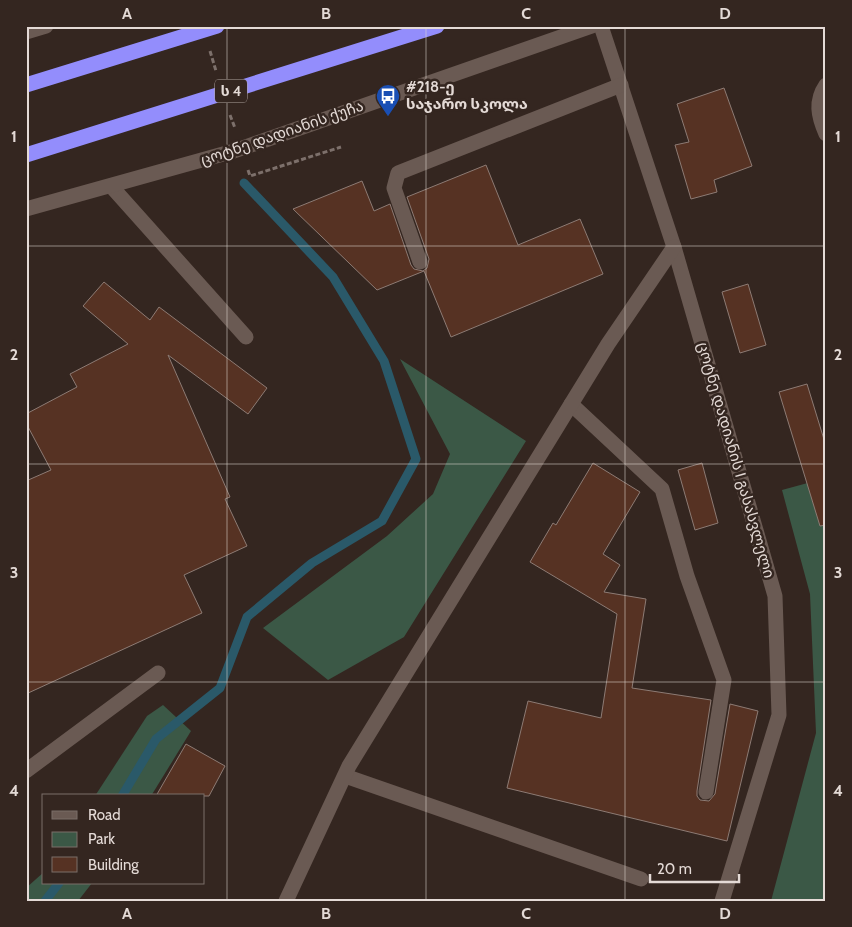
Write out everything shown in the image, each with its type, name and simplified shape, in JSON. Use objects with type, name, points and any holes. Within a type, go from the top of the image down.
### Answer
[{"type":"highway","points":[[26,85],[217,26]]},
{"type":"highway","name":"ს 4","points":[[26,155],[437,26]]},
{"type":"street","points":[[26,32],[46,26]]},
{"type":"street","name":"ცოტნე დადიანის ქუჩა","points":[[26,209],[234,151],[592,26]]},
{"type":"street","name":"ცოტნე დადიანის I გასასვლელი","points":[[602,26],[674,247],[775,596],[779,714],[722,901]]},
{"type":"street","points":[[420,262],[394,188],[398,173],[621,85]]},
{"type":"street","points":[[826,85],[819,94],[820,119],[826,134]]},
{"type":"street","points":[[111,186],[246,337]]},
{"type":"street","points":[[286,901],[344,776],[608,344],[674,247]]},
{"type":"street","points":[[571,404],[662,489],[687,576],[724,680],[706,792]]},
{"type":"street","points":[[26,771],[158,673]]},
{"type":"street","points":[[344,776],[641,879]]},
{"type":"path","points":[[250,176],[341,147]]},
{"type":"green space","points":[[400,359],[526,441],[404,637],[328,680],[263,628],[387,536],[433,494],[450,454]]},
{"type":"green space","points":[[826,478],[826,901],[771,901],[816,733],[810,594],[782,490]]},
{"type":"green space","points":[[163,705],[191,731],[152,794],[96,794],[147,716]]},
{"type":"green space","points":[[42,874],[42,884],[91,884],[78,901],[26,901],[26,888]]},
{"type":"building","points":[[724,88],[752,166],[714,180],[717,192],[691,199],[675,145],[689,142],[677,104]]},
{"type":"building","points":[[486,165],[518,245],[580,219],[603,274],[451,337],[424,271],[377,290],[293,209],[362,181],[374,211],[390,204],[411,265],[414,269],[423,271],[427,268],[429,259],[407,197]]},
{"type":"building","points":[[104,282],[150,320],[159,307],[267,388],[248,414],[168,355],[230,497],[225,499],[247,546],[184,575],[202,613],[26,694],[26,481],[51,470],[26,423],[26,414],[77,387],[70,374],[128,344],[83,306]]},
{"type":"building","points":[[748,284],[766,345],[740,353],[722,292]]},
{"type":"building","points":[[807,384],[826,446],[826,525],[820,526],[779,392]]},
{"type":"building","points":[[593,463],[640,492],[603,554],[620,565],[604,592],[646,599],[632,688],[711,700],[697,791],[697,796],[700,800],[709,801],[715,794],[730,704],[758,711],[727,841],[507,788],[528,701],[601,718],[617,614],[530,562],[553,523],[556,525]]},
{"type":"building","points":[[702,463],[718,523],[695,530],[678,470]]},
{"type":"building","points":[[186,744],[225,766],[209,796],[205,796],[205,794],[157,794]]},
{"type":"waterway","points":[[123,794],[156,739],[220,688],[247,617],[312,563],[382,521],[416,459],[384,361],[333,277],[244,183]]},
{"type":"waterway","points":[[45,901],[58,884]]},
{"type":"place","name":"#218-ე საჯარო სკოლა","points":[[388,117]]}]
